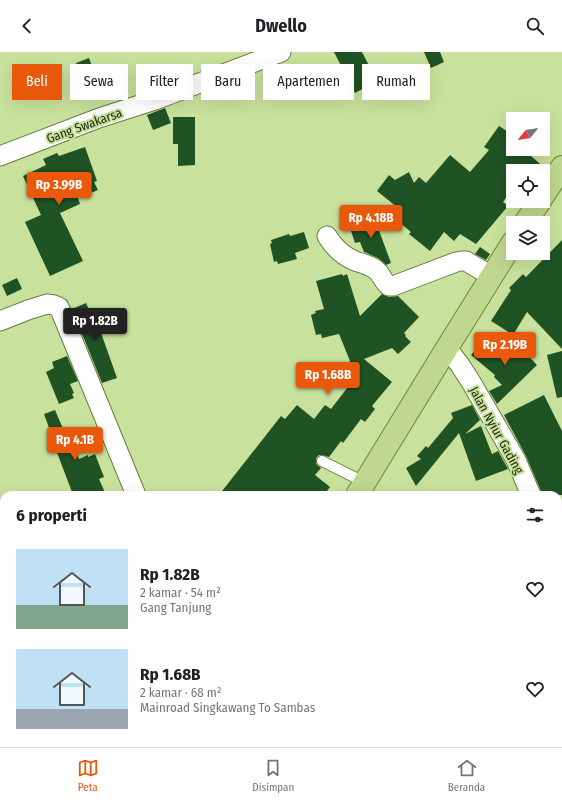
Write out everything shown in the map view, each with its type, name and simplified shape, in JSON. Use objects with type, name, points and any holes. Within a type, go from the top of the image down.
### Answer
[{"type":"main road","points":[[550,185],[562,167]]},
{"type":"main road","points":[[361,489],[447,348],[487,274],[506,251]]},
{"type":"street","name":"Gang Swakarsa","points":[[0,156],[99,118],[155,100],[281,52]]},
{"type":"street","points":[[327,236],[331,243],[339,251],[352,260],[374,268],[385,284],[389,286],[393,286],[462,261],[466,261],[487,274]]},
{"type":"street","points":[[0,321],[47,304],[59,307],[134,491]]},
{"type":"street","name":"Jalan Nyiur Gading","points":[[447,348],[471,382],[516,460],[529,491]]},
{"type":"lane","points":[[322,461],[361,489]]},
{"type":"building","points":[[334,52],[362,52],[368,64],[362,64],[362,89],[355,93],[354,91],[354,64],[340,64]]},
{"type":"building","points":[[424,52],[440,52],[444,62],[431,68]]},
{"type":"building","points":[[89,58],[91,64],[76,64]]},
{"type":"building","points":[[165,108],[171,123],[153,130],[147,115]]},
{"type":"building","points":[[173,117],[195,117],[195,165],[178,166],[178,144],[173,144]]},
{"type":"building","points":[[499,126],[506,130],[506,156],[531,156],[540,164],[506,164],[506,198],[503,202],[506,204],[506,208],[476,244],[460,234],[454,241],[444,232],[430,251],[409,234],[411,232],[387,212],[398,208],[377,191],[389,175],[395,180],[409,172],[414,183],[419,177],[426,183],[450,155],[470,172],[489,150],[484,147]]},
{"type":"building","points":[[85,147],[97,181],[94,182],[98,190],[78,198],[80,204],[60,213],[83,261],[50,276],[25,222],[41,215],[23,176],[46,165],[43,159],[57,153],[59,156]]},
{"type":"building","points":[[374,217],[391,263],[386,265],[378,258],[364,252],[360,242],[355,243],[350,228],[354,227],[353,224]]},
{"type":"building","points":[[304,232],[309,248],[295,253],[297,259],[278,264],[277,261],[274,262],[270,244],[272,243],[271,240],[289,234],[290,236]]},
{"type":"building","points":[[562,240],[562,349],[527,312],[513,335],[491,321],[511,290],[509,288],[523,274],[526,277],[543,260],[550,260],[550,252]]},
{"type":"building","points":[[480,247],[490,254],[486,260],[475,254]]},
{"type":"building","points":[[347,274],[360,316],[382,294],[389,297],[398,296],[419,317],[404,333],[411,342],[398,354],[392,348],[364,359],[392,382],[372,406],[375,409],[365,422],[361,419],[343,443],[341,441],[329,457],[319,455],[316,458],[316,464],[321,468],[315,475],[330,487],[327,491],[222,491],[281,416],[285,419],[297,405],[314,419],[325,405],[331,409],[351,383],[340,374],[350,361],[339,334],[322,338],[321,334],[316,335],[311,315],[316,313],[315,311],[324,309],[316,281]]},
{"type":"building","points":[[17,278],[22,289],[7,296],[2,285]]},
{"type":"building","points":[[86,303],[90,312],[93,310],[117,378],[102,383],[72,309]]},
{"type":"building","points":[[508,335],[537,365],[497,404],[489,391],[502,385],[494,377],[495,375],[471,355],[481,344],[491,352]]},
{"type":"building","points":[[562,351],[562,397],[557,398],[547,355]]},
{"type":"building","points":[[67,356],[78,381],[70,384],[74,393],[72,394],[74,398],[59,404],[46,372],[54,368],[52,362]]},
{"type":"building","points":[[544,395],[562,431],[562,491],[541,491],[526,456],[504,415]]},
{"type":"building","points":[[472,405],[480,420],[465,434],[481,426],[492,454],[498,451],[508,469],[476,481],[459,433],[416,486],[406,468],[421,459],[417,456],[426,446],[428,448],[453,418],[451,413]]},
{"type":"building","points":[[55,410],[64,431],[68,430],[79,459],[95,454],[104,477],[99,479],[104,491],[72,491],[56,450],[53,452],[47,438],[52,436],[44,414]]}]
